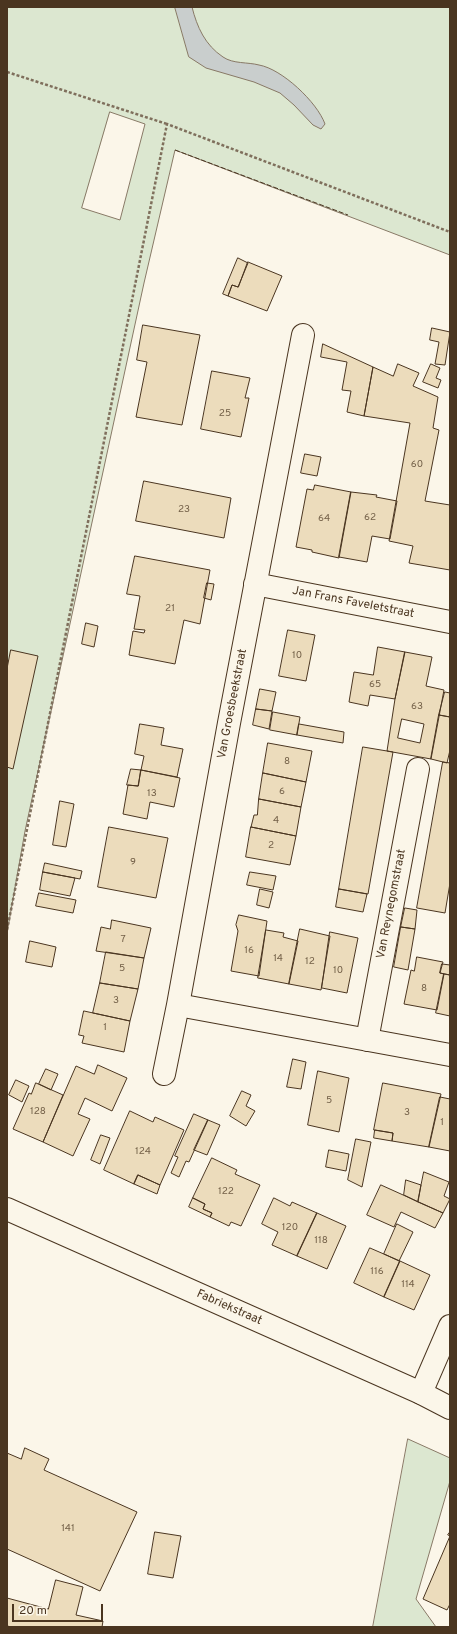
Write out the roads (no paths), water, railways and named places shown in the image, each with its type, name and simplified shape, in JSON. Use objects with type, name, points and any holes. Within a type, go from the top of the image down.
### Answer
[{"type":"street","name":"Van Groesbeekstraat","points":[[164,1074],[303,335]]},
{"type":"street","name":"Jan Frans Faveletstraat","points":[[255,584],[450,622]]},
{"type":"street","name":"Van Reynegomstraat","points":[[367,1040],[418,769]]},
{"type":"street","points":[[178,1005],[450,1055]]},
{"type":"street","name":"Fabriekstraat","points":[[7,1209],[421,1393],[450,1408]]},
{"type":"street","points":[[421,1393],[450,1326]]}]
